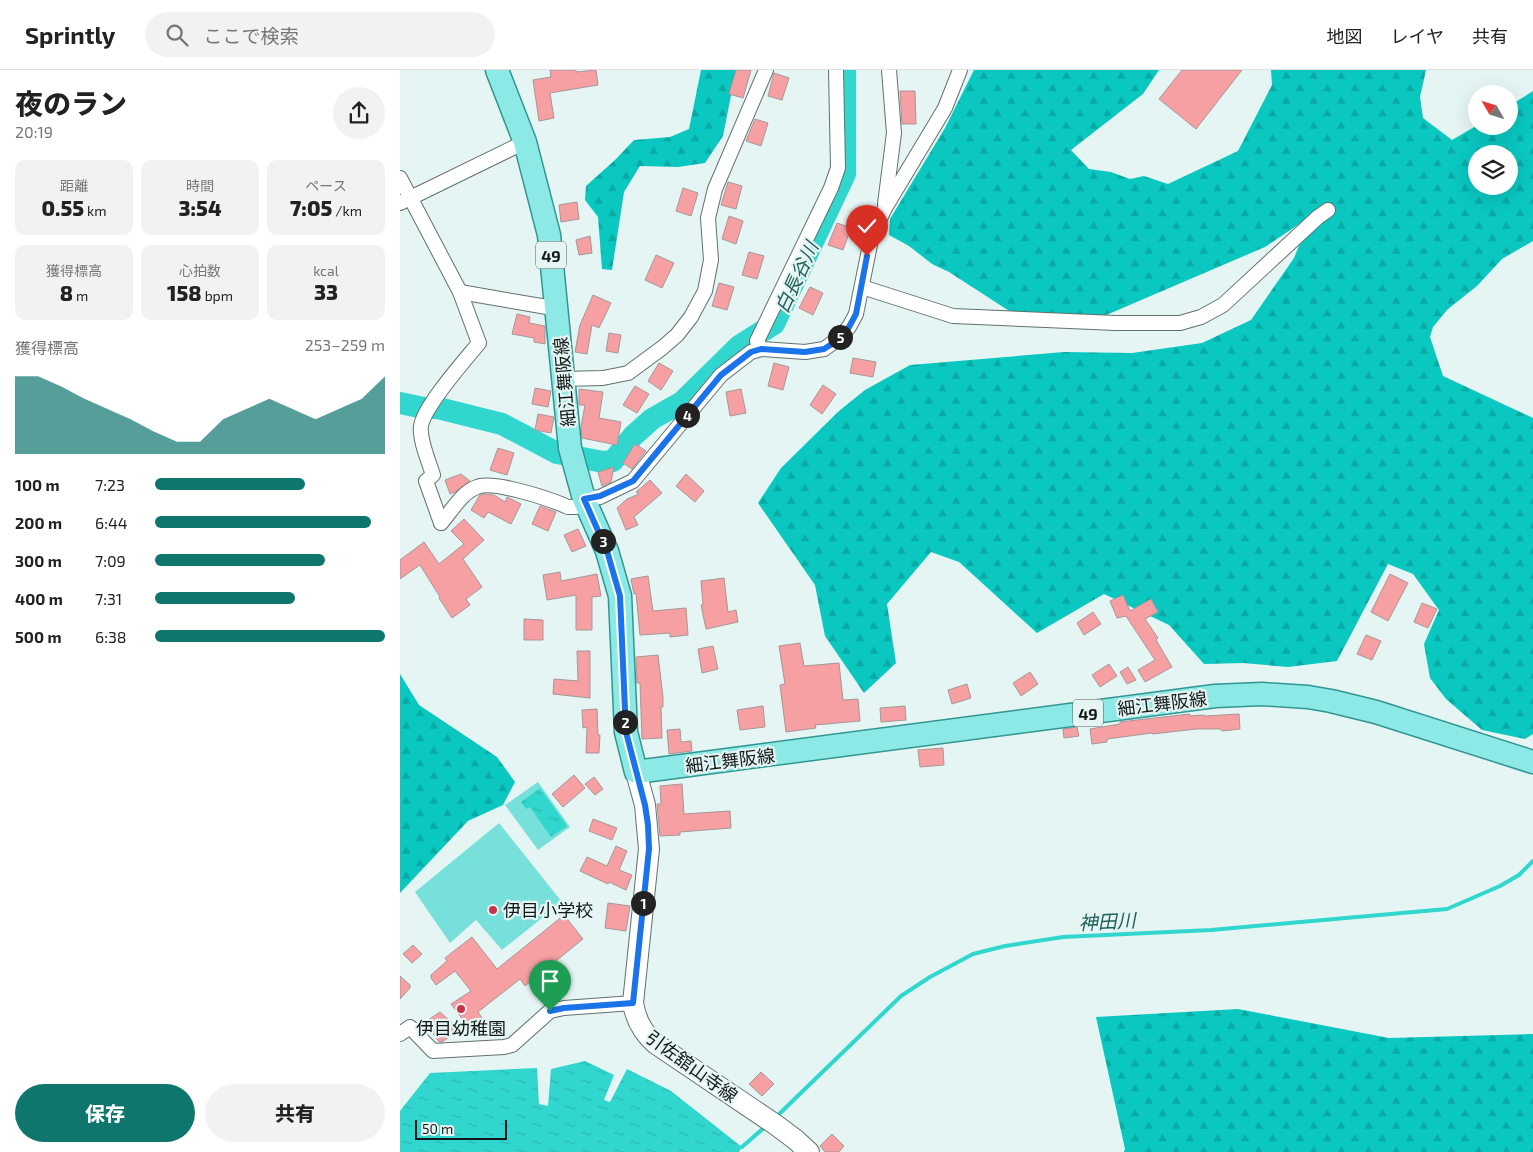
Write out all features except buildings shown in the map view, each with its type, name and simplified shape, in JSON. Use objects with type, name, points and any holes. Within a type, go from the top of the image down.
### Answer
[{"type":"main road","name":"細江舞阪線","points":[[496,70],[525,142],[549,235],[562,379],[572,454],[584,499],[607,551],[620,596],[626,732],[636,772],[1216,696],[1262,694],[1308,697],[1354,706],[1533,762]]},
{"type":"main road","name":"引佐舘山寺線","points":[[636,772],[645,805],[649,849],[633,1003],[639,1024],[647,1036],[656,1044],[768,1120],[809,1152]]},
{"type":"street","points":[[562,379],[603,378],[628,373],[677,335],[691,316],[705,292],[712,260],[708,218],[715,188],[766,70]]},
{"type":"street","points":[[761,349],[757,341],[831,188],[838,168],[836,70]]},
{"type":"street","points":[[885,208],[894,132],[889,70]]},
{"type":"street","points":[[400,178],[405,200],[460,292],[479,343],[429,407],[420,427],[424,448],[433,476],[426,481],[441,523],[460,500],[475,487],[486,484],[501,486],[568,507],[576,507],[584,499],[600,496],[633,481],[721,375],[751,352],[761,349],[805,352],[824,349],[838,340],[849,327],[856,314],[872,235],[885,208],[945,108],[960,70]]},
{"type":"street","points":[[405,200],[525,142]]},
{"type":"street","points":[[862,287],[953,316],[1116,323],[1180,323],[1201,317],[1223,305],[1318,216],[1328,210]]},
{"type":"street","points":[[460,292],[547,307],[557,307]]},
{"type":"street","points":[[400,1034],[410,1027],[433,1051],[504,1047],[512,1045],[550,1011],[564,1008],[633,1003]]},
{"type":"shaded area","points":[[538,782],[570,827],[538,850],[505,805]]},
{"type":"shaded area","points":[[499,823],[562,902],[502,950],[476,920],[450,943],[415,892]]},
{"type":"green space","points":[[701,70],[736,70],[723,136],[705,163],[678,167],[640,166],[624,192],[612,270],[602,269],[598,217],[585,200],[586,186],[634,140],[670,137],[689,129]]},
{"type":"green space","points":[[974,70],[1159,70],[1143,94],[1071,150],[1089,169],[1111,172],[1130,179],[1144,176],[1168,184],[1238,151],[1272,85],[1271,70],[1426,70],[1420,97],[1423,118],[1452,140],[1468,131],[1468,135],[1518,135],[1518,100],[1533,91],[1533,241],[1502,259],[1477,286],[1448,309],[1433,327],[1430,337],[1443,376],[1533,418],[1533,734],[1525,739],[1482,730],[1446,699],[1430,678],[1424,644],[1439,610],[1413,574],[1388,564],[1337,661],[1288,667],[1243,663],[1204,664],[1169,625],[1104,594],[1037,633],[959,562],[931,552],[887,604],[896,663],[864,693],[825,636],[815,585],[758,503],[781,468],[839,411],[865,390],[910,365],[1064,352],[1132,353],[1202,343],[1251,320],[1294,258],[1311,216],[1265,247],[1097,319],[1017,316],[949,272],[932,264],[909,246],[889,235],[890,219],[945,128]]},
{"type":"green space","points":[[400,674],[419,705],[497,757],[515,782],[503,805],[468,821],[400,893]]},
{"type":"green space","points":[[1238,1009],[1389,1038],[1533,1034],[1533,1152],[1124,1152],[1125,1149],[1096,1017]]},
{"type":"water","points":[[540,788],[567,826],[551,837],[530,807],[526,809],[521,802]]},
{"type":"water","points":[[585,1061],[614,1075],[604,1100],[610,1102],[627,1069],[671,1091],[742,1147],[739,1152],[400,1152],[400,1111],[430,1073],[537,1068],[539,1104],[548,1106],[551,1069]]},
{"type":"waterway","name":"白長谷川","points":[[400,403],[424,408],[438,408],[502,424],[557,453],[603,462],[613,461],[633,436],[652,419],[682,402],[739,346],[774,324],[845,174],[845,70]]},
{"type":"waterway","name":"神田川","points":[[775,1118],[901,996],[930,977],[973,954],[1005,946],[1063,937],[1211,930],[1447,909],[1500,886],[1519,875],[1533,861]]},
{"type":"waterway","name":"神田川","points":[[742,1147],[766,1126]]},
{"type":"place","name":"伊目小学校","points":[[493,910]]},
{"type":"place","name":"伊目幼稚園","points":[[461,1009]]},
{"type":"route","points":[[550,1011],[564,1008],[633,1003],[649,849],[645,805],[626,732],[620,596],[607,551],[584,499],[600,496],[633,481],[721,375],[751,352],[761,349],[805,352],[824,349],[838,340],[849,327],[856,314],[860,302],[867,256]]}]
